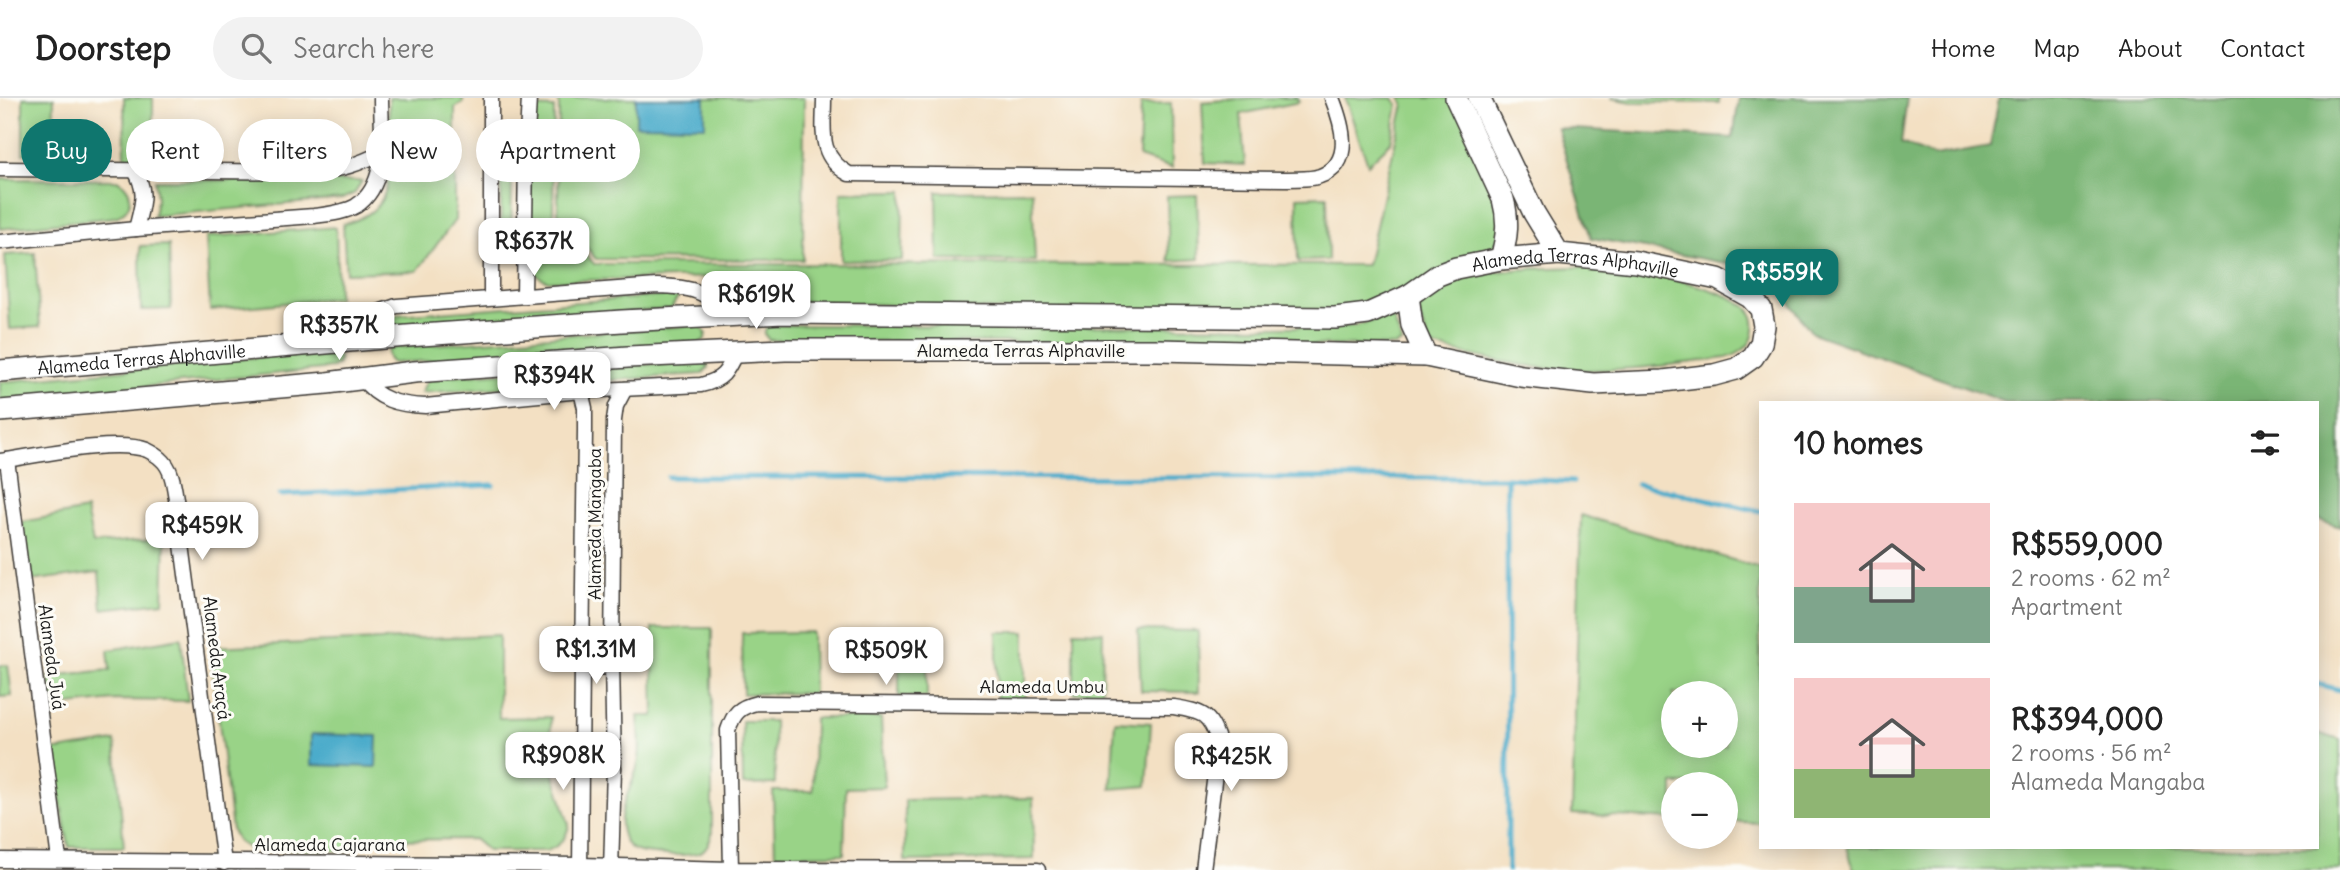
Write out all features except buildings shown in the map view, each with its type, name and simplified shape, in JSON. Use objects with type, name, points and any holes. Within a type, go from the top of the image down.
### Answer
[{"type":"street","points":[[381,98],[381,119]]},
{"type":"street","points":[[491,98],[491,119]]},
{"type":"street","points":[[527,119],[528,98]]},
{"type":"street","points":[[824,98],[824,138],[828,156],[836,166],[849,174],[1286,179],[1320,177],[1336,166],[1344,143],[1342,124],[1332,98]]},
{"type":"street","points":[[1456,98],[1503,199],[1508,233],[1501,259]]},
{"type":"street","points":[[1479,98],[1534,213],[1559,254]]},
{"type":"street","points":[[224,170],[316,172],[339,170],[366,160]]},
{"type":"street","points":[[0,169],[126,169]]},
{"type":"street","points":[[136,229],[144,195],[141,182]]},
{"type":"street","points":[[0,242],[337,213],[356,206],[371,192],[376,182]]},
{"type":"street","points":[[491,182],[491,298]]},
{"type":"street","points":[[524,296],[526,182]]},
{"type":"street","name":"Alameda Terras Alphaville","points":[[0,370],[608,322],[796,313],[1335,318],[1368,314],[1408,296],[1420,286],[1447,272],[1501,259],[1559,254],[1636,262],[1718,279],[1750,297],[1761,309],[1764,326],[1761,344],[1752,357],[1736,369],[1714,375],[1663,381],[1593,384],[1521,376],[1426,356],[1158,350],[736,352],[427,371],[0,411]]},
{"type":"street","points":[[657,286],[696,289],[732,316],[736,352],[724,375],[714,382],[685,387],[581,391],[411,406],[384,399],[371,391],[362,378],[357,341],[359,328],[367,317],[382,310],[417,303],[524,296],[657,286]]},
{"type":"street","points":[[1408,296],[1412,325],[1426,356]]},
{"type":"street","name":"Alameda Mangaba","points":[[611,868],[614,768],[614,420],[616,406],[625,389]]},
{"type":"street","name":"Alameda Mangaba","points":[[580,867],[585,430],[585,408],[581,391]]},
{"type":"street","name":"Alameda Araçá","points":[[3,460],[96,447],[116,447],[148,450],[164,461],[173,479],[177,499],[224,863]]},
{"type":"street","name":"Alameda Juá","points":[[3,460],[59,860]]},
{"type":"street","points":[[582,665],[600,668],[612,662]]},
{"type":"street","name":"Alameda Umbu","points":[[731,869],[727,730],[734,714],[741,707],[757,703],[1174,707],[1197,711],[1212,721],[1219,742],[1203,870]]},
{"type":"street","points":[[581,768],[596,765],[614,768]]},
{"type":"street","name":"Alameda Cajarana","points":[[0,860],[611,868],[1038,870]]},
{"type":"green space","points":[[23,98],[54,98],[54,119],[23,119]]},
{"type":"green space","points":[[124,98],[153,98],[153,119],[126,119],[125,158]]},
{"type":"green space","points":[[389,98],[463,98],[463,103],[455,108],[455,119],[389,119]]},
{"type":"green space","points":[[559,98],[804,98],[803,260],[596,259],[558,213],[558,182],[640,182],[640,119],[559,119]]},
{"type":"green space","points":[[1297,98],[1299,102],[1241,114],[1245,165],[1205,163],[1202,102]]},
{"type":"green space","points":[[1345,98],[1393,98],[1398,105],[1391,142],[1368,164]]},
{"type":"green space","points":[[1400,98],[1456,98],[1503,199],[1501,259],[1368,314],[1122,315],[749,299],[720,277],[548,281],[536,274],[528,262],[528,182],[553,182],[553,214],[594,264],[1367,265],[1404,104]]},
{"type":"green space","points":[[1611,98],[1719,98],[1719,103],[1632,102]]},
{"type":"green space","points":[[1739,98],[1907,98],[1901,143],[1935,156],[1990,146],[1999,98],[2340,98],[2340,527],[2319,520],[2319,401],[2002,401],[1812,333],[1767,271],[1591,238],[1557,128],[1733,138]]},
{"type":"green space","points":[[1171,103],[1172,168],[1139,157],[1141,104]]},
{"type":"green space","points":[[528,107],[554,108],[554,119],[528,119]]},
{"type":"green space","points":[[0,179],[21,179],[21,182],[117,180],[129,193],[127,209],[116,217],[0,229]]},
{"type":"green space","points":[[362,181],[355,193],[342,199],[154,216],[157,198],[155,182]]},
{"type":"green space","points":[[388,182],[455,182],[455,220],[417,271],[346,273],[343,224],[369,214],[383,197]]},
{"type":"green space","points":[[502,182],[512,182],[511,254],[506,257],[500,254]]},
{"type":"green space","points":[[903,191],[902,260],[841,261],[841,192]]},
{"type":"green space","points":[[1032,191],[1035,261],[938,260],[937,192]]},
{"type":"green space","points":[[1197,195],[1199,259],[1169,261],[1167,196]]},
{"type":"green space","points":[[1327,196],[1328,260],[1298,261],[1297,197]]},
{"type":"green space","points":[[336,227],[338,298],[210,310],[206,237]]},
{"type":"green space","points":[[169,245],[171,309],[141,310],[140,246]]},
{"type":"green space","points":[[35,253],[40,327],[10,329],[5,255]]},
{"type":"green space","points":[[1586,267],[1661,276],[1730,297],[1751,313],[1754,326],[1751,340],[1741,352],[1726,358],[1599,370],[1524,365],[1430,346],[1419,313],[1421,302],[1447,285],[1464,278],[1494,272]]},
{"type":"green space","points":[[679,295],[671,309],[397,328],[393,323],[396,315]]},
{"type":"green space","points":[[1392,315],[1402,343],[1395,346],[769,340],[764,334],[770,325],[1355,326]]},
{"type":"green space","points":[[700,325],[706,333],[705,339],[700,343],[393,363],[387,356],[389,348]]},
{"type":"green space","points":[[333,350],[339,359],[332,368],[0,401],[0,382]]},
{"type":"green space","points":[[706,361],[708,368],[702,374],[421,393],[429,377]]},
{"type":"green space","points":[[86,510],[93,544],[165,538],[163,602],[102,609],[99,572],[30,581],[22,522]]},
{"type":"green space","points":[[1581,515],[1759,568],[1759,823],[1738,822],[1738,772],[1661,772],[1661,818],[1572,814]]},
{"type":"green space","points":[[652,628],[712,628],[712,834],[707,847],[696,854],[669,855],[637,851],[626,843],[621,826],[623,807],[639,759],[638,716],[654,716]]},
{"type":"green space","points":[[899,629],[927,629],[927,697],[899,697]]},
{"type":"green space","points":[[1138,630],[1198,631],[1199,692],[1141,691]]},
{"type":"green space","points":[[1074,631],[1103,632],[1102,693],[1074,693]]},
{"type":"green space","points":[[812,632],[813,693],[743,694],[742,633]]},
{"type":"green space","points":[[997,632],[1025,632],[1025,700],[997,700]]},
{"type":"green space","points":[[499,635],[499,718],[551,717],[550,754],[569,825],[559,844],[546,851],[488,851],[474,839],[363,840],[348,851],[250,849],[238,842],[232,830],[210,647]]},
{"type":"green space","points":[[181,638],[188,701],[114,700],[53,707],[49,676],[110,670],[108,650]]},
{"type":"green space","points":[[8,665],[12,696],[0,697],[0,666]]},
{"type":"green space","points":[[814,718],[881,718],[884,787],[846,788],[844,854],[775,855],[773,791],[813,791]]},
{"type":"green space","points":[[742,721],[774,721],[775,784],[743,785]]},
{"type":"green space","points":[[1115,721],[1151,723],[1147,786],[1111,789]]},
{"type":"green space","points":[[2319,734],[2340,740],[2340,870],[1854,870],[1848,849],[2319,849]]},
{"type":"green space","points":[[115,741],[124,847],[69,847],[51,751]]},
{"type":"green space","points":[[1033,798],[1034,859],[905,861],[905,800]]},
{"type":"water","points":[[636,98],[705,98],[705,126],[640,125],[640,119],[636,119]]},
{"type":"water","points":[[311,734],[377,736],[376,767],[311,765]]},
{"type":"waterway","points":[[668,477],[1507,478],[1573,482]]},
{"type":"waterway","points":[[1507,478],[1508,870]]},
{"type":"waterway","points":[[1637,484],[1759,511]]},
{"type":"waterway","points":[[280,495],[493,485]]},
{"type":"waterway","points":[[2319,685],[2340,690]]}]
